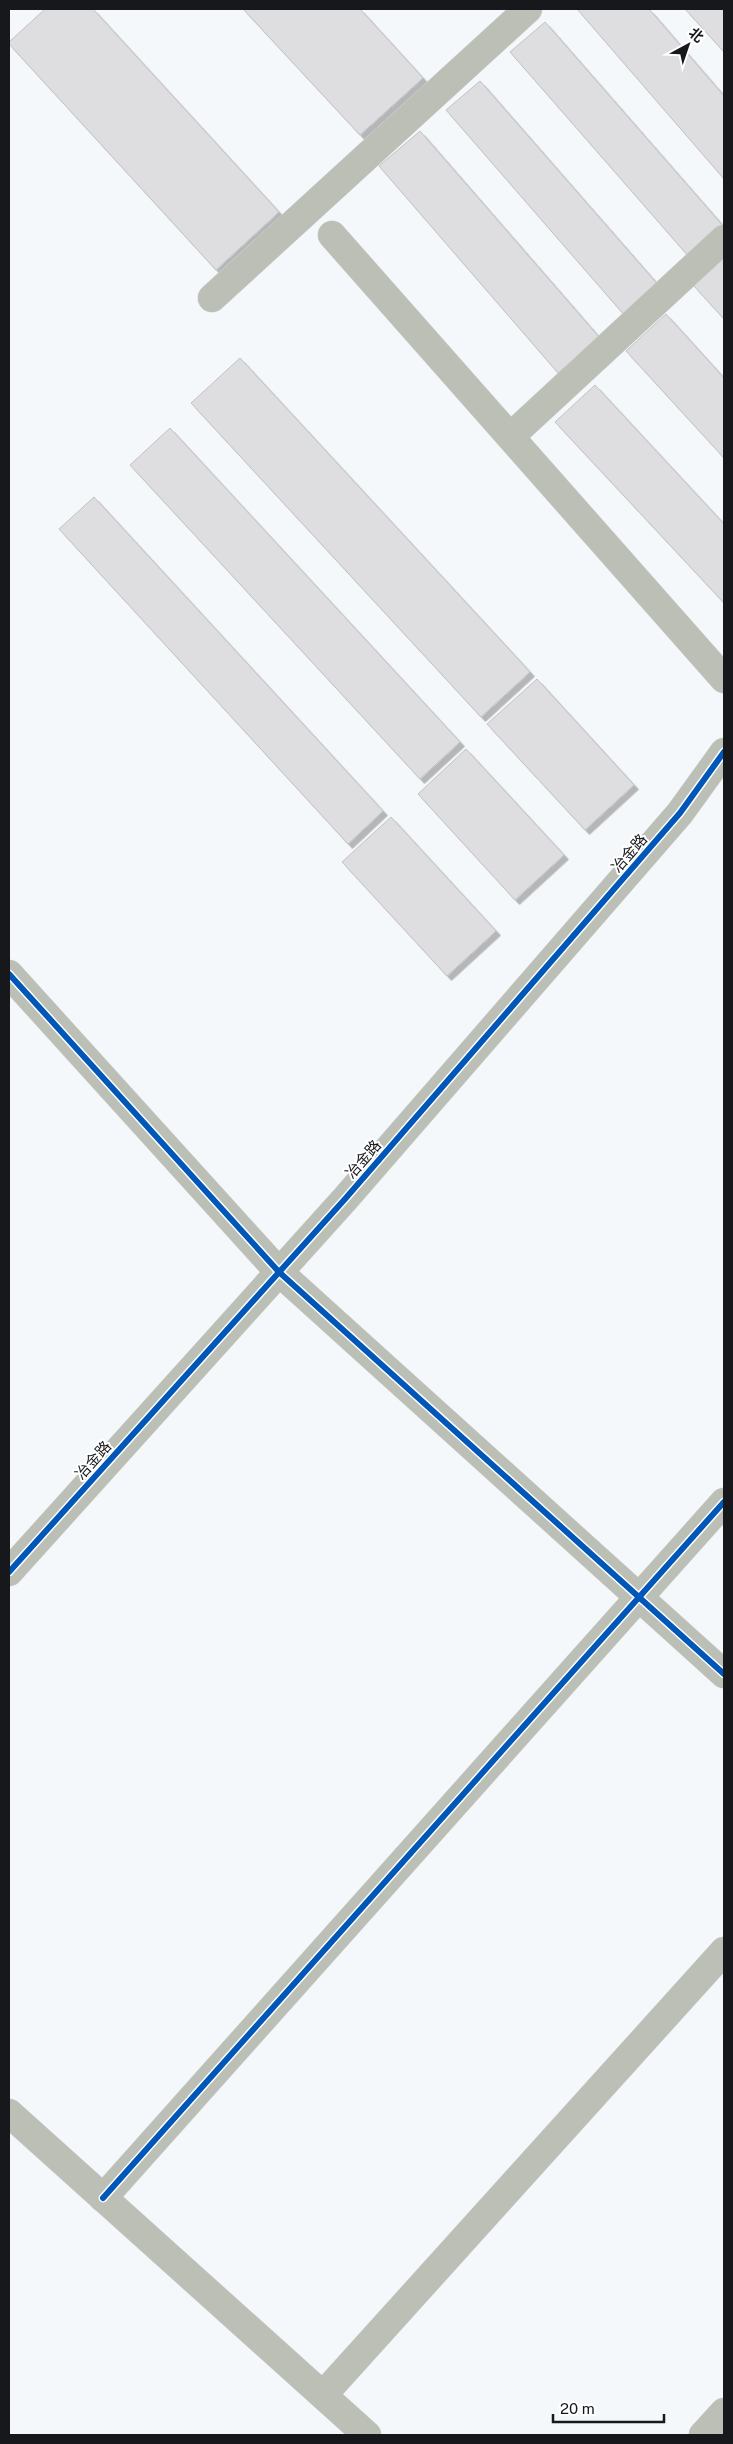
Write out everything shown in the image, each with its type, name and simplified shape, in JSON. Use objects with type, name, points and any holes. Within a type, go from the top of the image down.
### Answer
[{"type":"street","points":[[212,298],[528,9]]},
{"type":"street","points":[[332,234],[724,679]]},
{"type":"street","points":[[510,436],[724,239]]},
{"type":"street","name":"冶金路","points":[[9,1572],[280,1272],[674,820],[724,752]]},
{"type":"street","points":[[9,974],[280,1272],[724,1674]]},
{"type":"street","points":[[103,2198],[638,1596],[724,1502]]},
{"type":"street","points":[[323,2396],[724,1951]]},
{"type":"street","points":[[9,2113],[367,2435]]},
{"type":"street","points":[[704,2435],[724,2412]]},
{"type":"building","points":[[45,9],[93,9],[279,212],[216,270],[9,44]]},
{"type":"building","points":[[243,9],[360,9],[423,78],[360,135]]},
{"type":"building","points":[[577,9],[649,9],[724,96],[724,179]]},
{"type":"building","points":[[685,9],[724,9],[724,52]]},
{"type":"building","points":[[545,22],[724,227],[689,257],[510,52]]},
{"type":"building","points":[[480,81],[660,287],[625,316],[446,110]]},
{"type":"building","points":[[420,131],[599,337],[558,373],[379,166]]},
{"type":"building","points":[[724,256],[724,319],[693,285]]},
{"type":"building","points":[[666,314],[724,378],[724,458],[626,351]]},
{"type":"building","points":[[240,358],[530,672],[481,717],[191,403]]},
{"type":"building","points":[[595,385],[724,524],[724,603],[555,422]]},
{"type":"building","points":[[170,428],[460,742],[420,779],[130,465]]},
{"type":"building","points":[[94,497],[383,811],[348,844],[59,529]]},
{"type":"building","points":[[537,679],[634,785],[585,830],[487,724]]},
{"type":"building","points":[[466,749],[564,855],[515,900],[418,794]]},
{"type":"building","points":[[391,817],[496,931],[447,976],[342,862]]},
{"type":"cycle path","points":[[9,1572],[345,1199],[680,813],[724,752]]},
{"type":"cycle path","points":[[9,974],[279,1272],[724,1674]]},
{"type":"cycle path","points":[[103,2198],[724,1502]]}]
